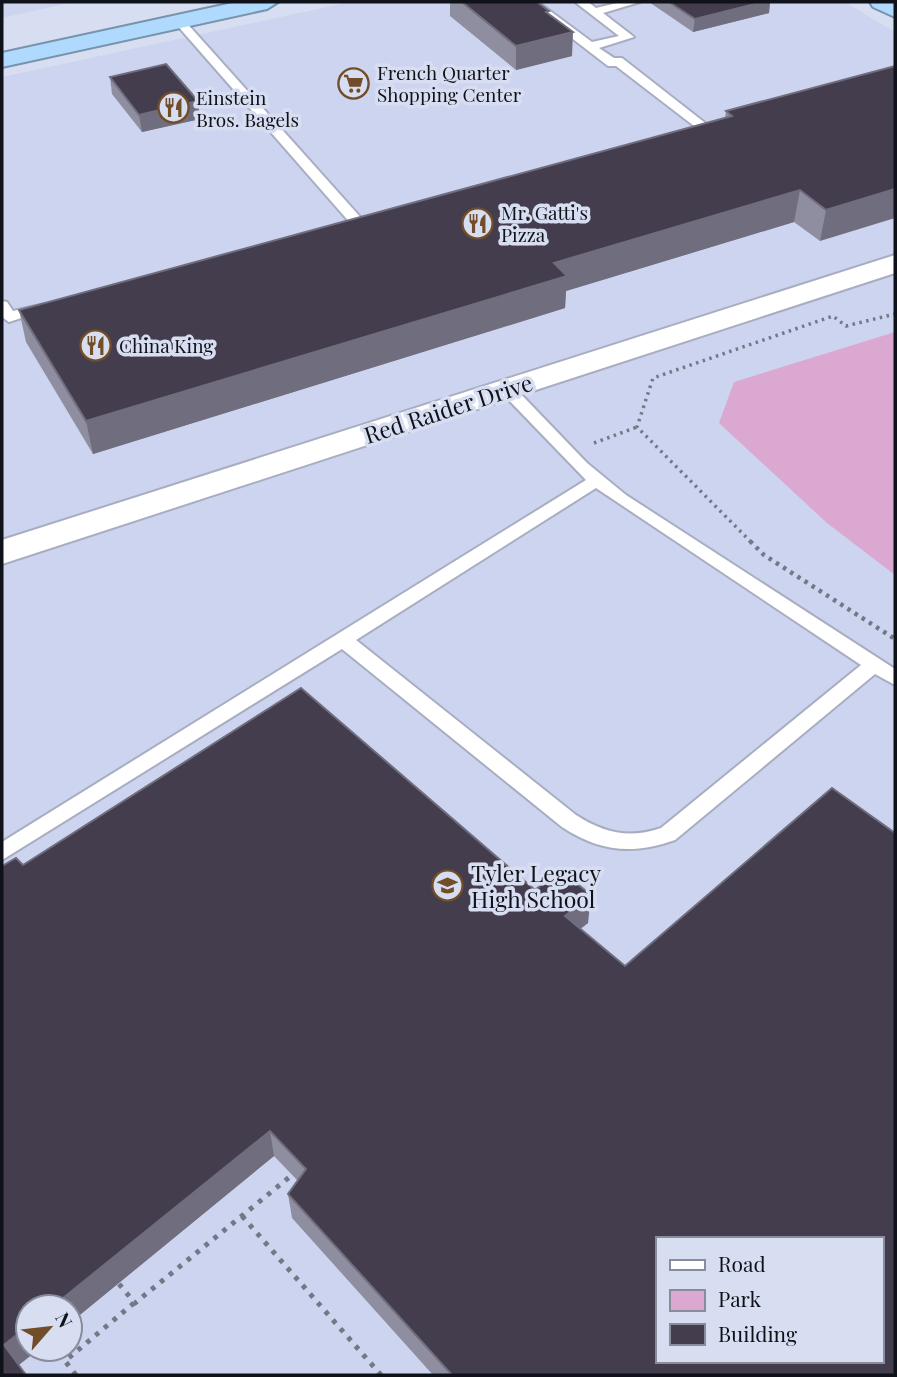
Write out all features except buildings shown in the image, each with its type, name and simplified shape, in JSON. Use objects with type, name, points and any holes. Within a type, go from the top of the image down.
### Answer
[{"type":"highway","points":[[2,37],[161,2]]},
{"type":"highway","points":[[2,60],[267,2]]},
{"type":"highway","points":[[881,2],[895,10]]},
{"type":"highway","points":[[2,45],[54,26]]},
{"type":"street","name":"Red Raider Drive","points":[[2,552],[895,264]]},
{"type":"lane","points":[[531,2],[612,63],[618,61],[703,126]]},
{"type":"lane","points":[[581,2],[628,37],[591,46]]},
{"type":"lane","points":[[594,12],[634,2]]},
{"type":"lane","points":[[180,22],[357,222]]},
{"type":"lane","points":[[2,305],[9,317],[63,303]]},
{"type":"lane","points":[[507,389],[596,481],[895,678]]},
{"type":"lane","points":[[2,852],[596,481]]},
{"type":"lane","points":[[342,639],[586,833],[618,844],[634,845],[668,834],[874,664]]},
{"type":"path","points":[[637,427],[653,378],[833,316],[846,326],[895,314]]},
{"type":"path","points":[[586,446],[637,427]]},
{"type":"path","points":[[637,427],[764,555],[895,639]]},
{"type":"path","points":[[76,1375],[65,1361],[292,1175]]},
{"type":"path","points":[[242,1216],[381,1375]]},
{"type":"path","points":[[119,1284],[135,1303]]},
{"type":"shaded area","points":[[2,2],[74,2],[2,18]]},
{"type":"shaded area","name":"Tyler Legacy High School","points":[[350,2],[845,2],[895,32],[895,1375],[2,1375],[2,77]]},
{"type":"green space","points":[[895,332],[895,575],[827,523],[719,423],[734,382]]},
{"type":"place","name":"French Quarter Shopping Center","points":[[354,83]]},
{"type":"place","name":"Einstein Bros. Bagels","points":[[173,108]]},
{"type":"place","name":"Mr. Gatti's Pizza","points":[[478,223]]},
{"type":"place","name":"China King","points":[[96,345]]},
{"type":"place","name":"Tyler Legacy High School","points":[[448,885]]}]
